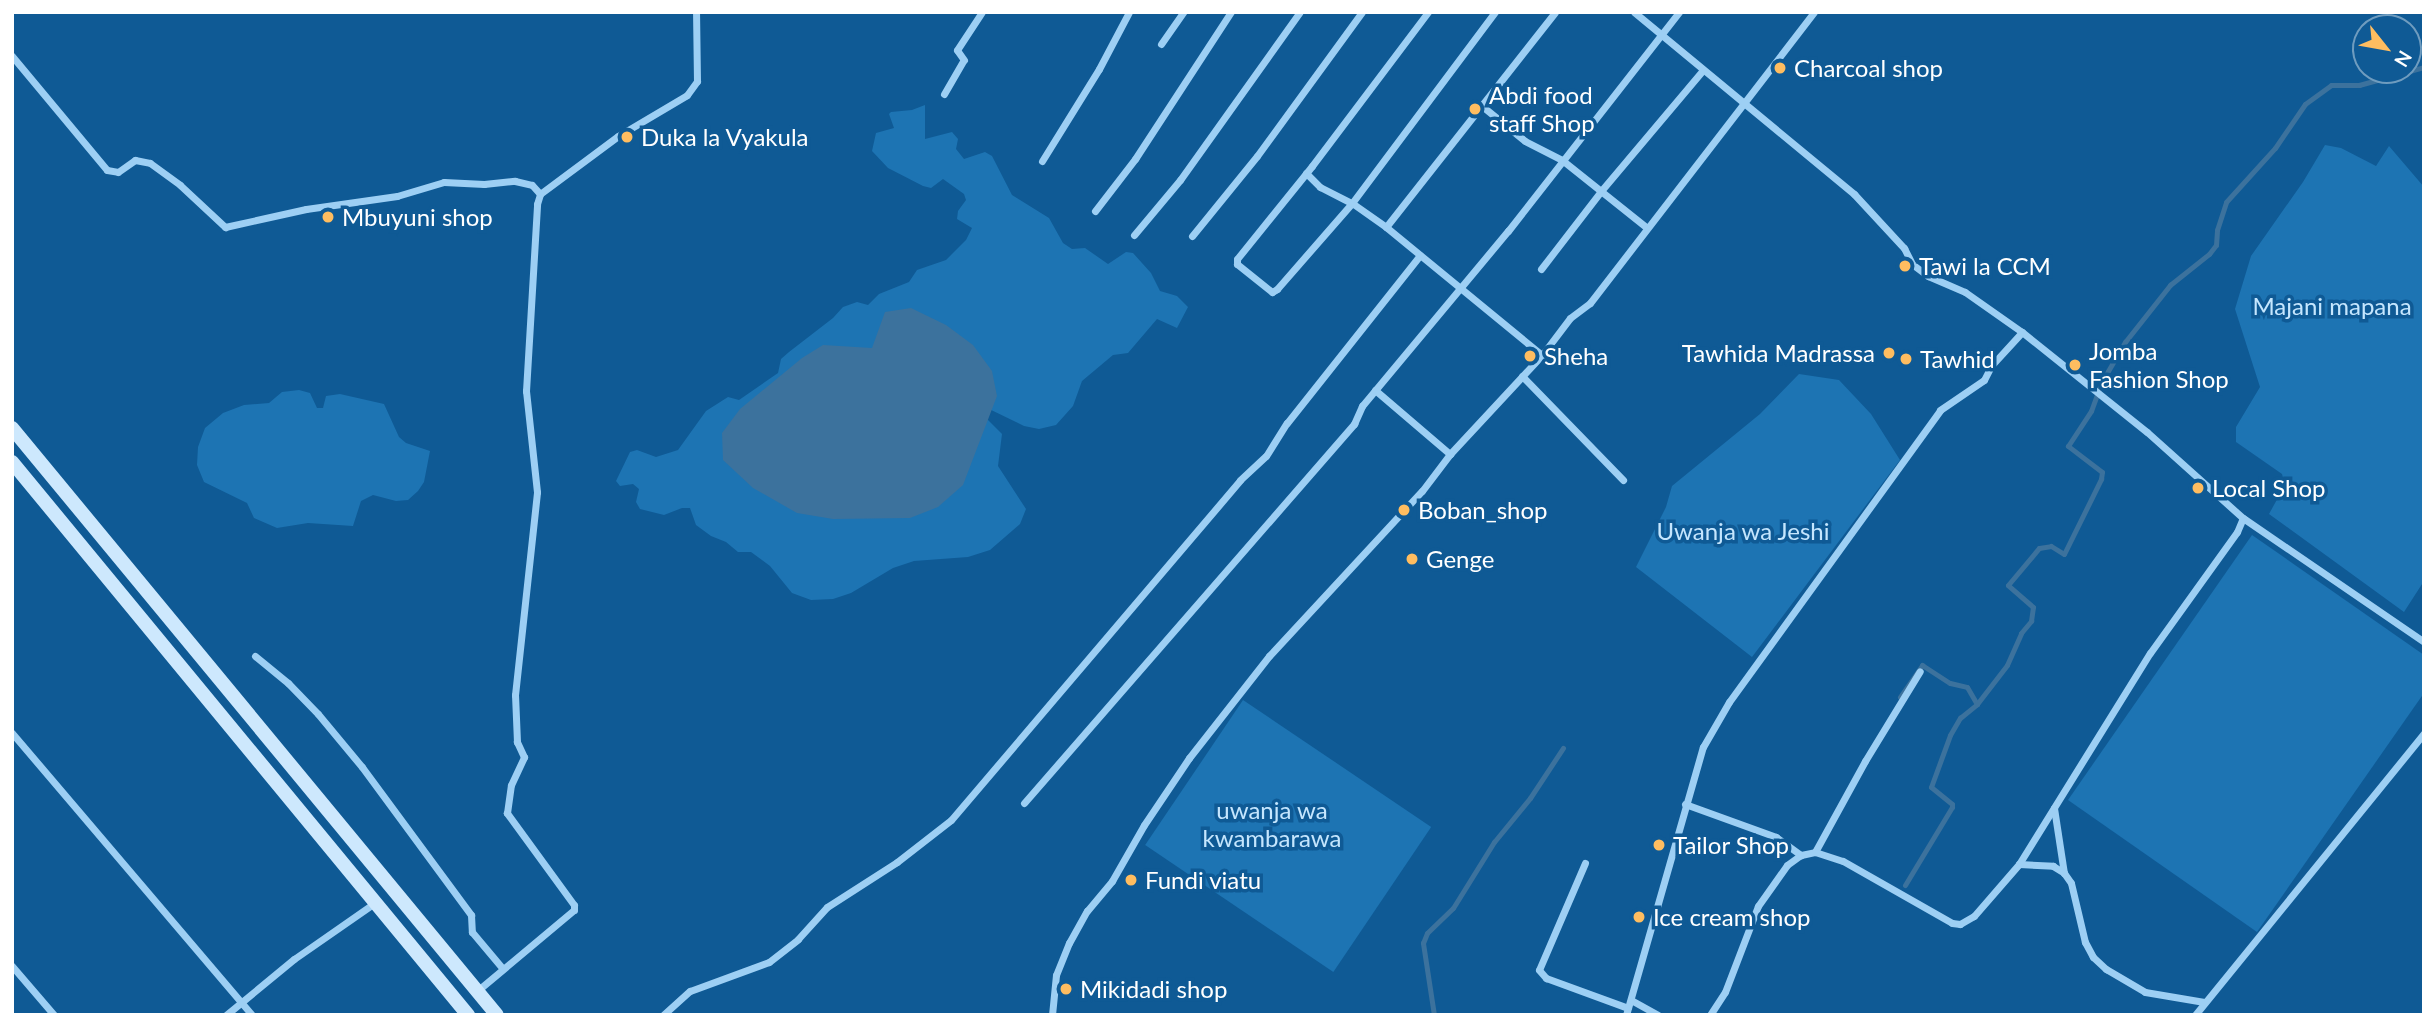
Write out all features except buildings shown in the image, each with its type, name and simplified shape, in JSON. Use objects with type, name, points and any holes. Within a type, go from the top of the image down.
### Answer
[{"type":"main road","points":[[12,428],[497,1015]]},
{"type":"main road","points":[[12,462],[468,1015]]},
{"type":"street","points":[[540,194],[618,136],[687,95],[697,81],[696,12]]},
{"type":"street","points":[[944,94],[964,60],[957,51],[982,12]]},
{"type":"street","points":[[1042,161],[1099,69],[1129,12]]},
{"type":"street","points":[[1161,44],[1182,12]]},
{"type":"street","points":[[1094,211],[1135,159],[1231,12]]},
{"type":"street","points":[[1134,235],[1180,180],[1300,12]]},
{"type":"street","points":[[1192,236],[1257,156],[1362,12]]},
{"type":"street","points":[[1427,12],[1306,173],[1237,259],[1237,264],[1272,292],[1353,203],[1495,12]]},
{"type":"street","points":[[1385,227],[1555,12]]},
{"type":"street","points":[[1634,12],[1854,194],[1904,248],[1912,264],[1928,276],[1965,292],[2022,332],[2147,432],[2243,518],[2424,642]]},
{"type":"street","points":[[1024,803],[1354,424],[1362,406],[1428,330],[1679,12]]},
{"type":"street","points":[[1052,1015],[1056,975],[1069,943],[1087,911],[1112,881],[1143,825],[1189,758],[1269,656],[1422,491],[1450,454],[1542,355],[1570,318],[1590,303],[1814,12]]},
{"type":"street","points":[[12,56],[107,170],[118,172],[135,160],[150,163],[180,185],[225,228],[306,209],[397,196],[444,182],[484,184],[515,181],[532,185],[540,194],[526,391],[537,492],[515,695],[517,742],[524,757],[511,785],[507,813],[574,905],[572,914],[477,991]]},
{"type":"street","points":[[1541,269],[1601,191],[1703,70]]},
{"type":"street","points":[[1482,106],[1525,141],[1562,160],[1646,227]]},
{"type":"street","points":[[1306,173],[1320,187],[1353,203],[1385,227],[1542,355]]},
{"type":"street","points":[[663,1015],[690,991],[769,962],[798,939],[827,907],[897,862],[951,820],[1240,480],[1266,456],[1287,423],[1420,255]]},
{"type":"street","points":[[1585,863],[1539,970],[1546,978],[1627,1012],[1638,964],[1656,916],[1703,747],[1729,702],[1910,447],[1940,410],[1984,380],[1991,366],[2022,332]]},
{"type":"street","points":[[1522,376],[1623,480]]},
{"type":"street","points":[[1375,390],[1450,454]]},
{"type":"street","points":[[1710,1015],[1725,992],[1758,906],[1787,865],[1801,855],[1815,852],[1843,861],[1934,915],[1960,924],[1974,916],[2019,864],[2150,653],[2237,532],[2243,518]]},
{"type":"street","points":[[255,656],[310,706],[362,767],[471,915],[472,932],[503,969]]},
{"type":"street","points":[[1815,852],[1865,761],[1920,671]]},
{"type":"street","points":[[12,733],[252,1015]]},
{"type":"street","points":[[2195,1015],[2424,733]]},
{"type":"street","points":[[1685,804],[1776,837],[1801,855]]},
{"type":"street","points":[[2054,807],[2064,873]]},
{"type":"street","points":[[2019,864],[2053,866],[2064,873],[2071,883],[2085,942],[2093,957],[2106,969],[2145,992],[2204,1002]]},
{"type":"street","points":[[226,1015],[294,959],[376,901]]},
{"type":"street","points":[[12,966],[54,1015]]},
{"type":"street","points":[[1631,1000],[1658,1015]]},
{"type":"green space","points":[[925,105],[925,139],[952,132],[958,139],[956,149],[964,159],[985,152],[992,156],[1012,195],[1049,218],[1063,243],[1072,249],[1085,248],[1108,264],[1126,252],[1133,253],[1151,273],[1160,291],[1177,296],[1188,307],[1177,328],[1157,319],[1128,353],[1113,355],[1082,381],[1073,406],[1056,425],[1039,429],[1024,426],[985,407],[981,413],[1002,434],[998,466],[1026,509],[1020,524],[990,550],[968,557],[914,561],[893,568],[851,593],[833,599],[811,600],[792,593],[770,566],[751,552],[738,552],[696,525],[690,508],[664,515],[640,509],[636,502],[639,489],[633,484],[620,486],[616,481],[630,452],[637,450],[656,457],[678,450],[706,411],[728,397],[739,400],[778,373],[781,359],[843,307],[857,302],[868,305],[879,294],[909,282],[917,270],[946,260],[966,240],[972,228],[957,219],[958,211],[966,200],[964,194],[943,179],[931,188],[923,186],[888,168],[872,151],[876,133],[894,128],[889,114],[891,112],[912,110]]},
{"type":"green space","name":"Majani mapana","points":[[2325,145],[2341,148],[2376,166],[2389,146],[2424,187],[2424,581],[2404,612],[2269,514],[2285,485],[2282,474],[2236,442],[2236,427],[2260,387],[2235,309],[2251,256],[2303,182]]},
{"type":"green space","name":"Uwanja wa Jeshi","points":[[1799,374],[1839,380],[1871,414],[1900,460],[1752,657],[1636,567],[1666,507],[1672,486],[1760,414]]},
{"type":"green space","points":[[299,390],[310,393],[317,408],[323,408],[326,396],[340,394],[384,404],[399,437],[406,443],[430,451],[424,482],[418,491],[408,500],[396,501],[373,495],[361,501],[353,526],[308,523],[277,528],[254,518],[247,503],[204,482],[197,465],[198,447],[205,428],[223,413],[244,405],[269,403],[282,392]]},
{"type":"green space","points":[[2252,535],[2424,655],[2424,693],[2257,932],[2068,800]]},
{"type":"green space","name":"uwanja wa kwambarawa","points":[[1243,700],[1431,827],[1333,972],[1145,845]]},
{"type":"shaded area","points":[[911,308],[946,325],[973,345],[992,371],[997,396],[963,485],[938,507],[910,518],[833,519],[797,513],[753,488],[723,460],[722,433],[740,409],[802,358],[823,345],[872,348],[885,312]]},
{"type":"waterway","points":[[1905,885],[1952,807],[1952,804],[1931,787],[1950,735],[1960,718],[1977,704],[2007,665],[2021,633],[2031,621],[2033,607],[2008,585],[2039,548],[2051,546],[2064,554],[2101,479],[2102,472],[2068,446],[2091,411],[2101,383],[2125,342],[2170,285],[2209,254],[2216,245],[2217,230],[2226,202],[2275,148],[2305,104],[2331,85],[2359,85],[2424,67]]},
{"type":"waterway","points":[[1900,697],[1922,665],[1950,683],[1967,687],[1977,704]]},
{"type":"waterway","points":[[1434,1015],[1423,943],[1427,933],[1453,908],[1494,842],[1530,798],[1563,748]]},
{"type":"place","name":"Charcoal shop","points":[[1780,68]]},
{"type":"place","name":"Abdi food staff Shop","points":[[1475,109]]},
{"type":"place","name":"Duka la Vyakula","points":[[627,137]]},
{"type":"place","name":"Mbuyuni shop","points":[[328,217]]},
{"type":"place","name":"Tawi la CCM","points":[[1905,266]]},
{"type":"place","name":"Tawhida Madrassa","points":[[1889,353]]},
{"type":"place","name":"Sheha","points":[[1530,356]]},
{"type":"place","name":"Tawhid","points":[[1906,359]]},
{"type":"place","name":"Jomba Fashion Shop","points":[[2075,365]]},
{"type":"place","name":"Local Shop","points":[[2198,488]]},
{"type":"place","name":"Boban_shop","points":[[1404,510]]},
{"type":"place","name":"Genge","points":[[1412,559]]},
{"type":"place","name":"Tailor Shop","points":[[1659,845]]},
{"type":"place","name":"Fundi viatu","points":[[1131,880]]},
{"type":"place","name":"Ice cream shop","points":[[1639,917]]},
{"type":"place","name":"Mikidadi shop","points":[[1066,989]]}]
